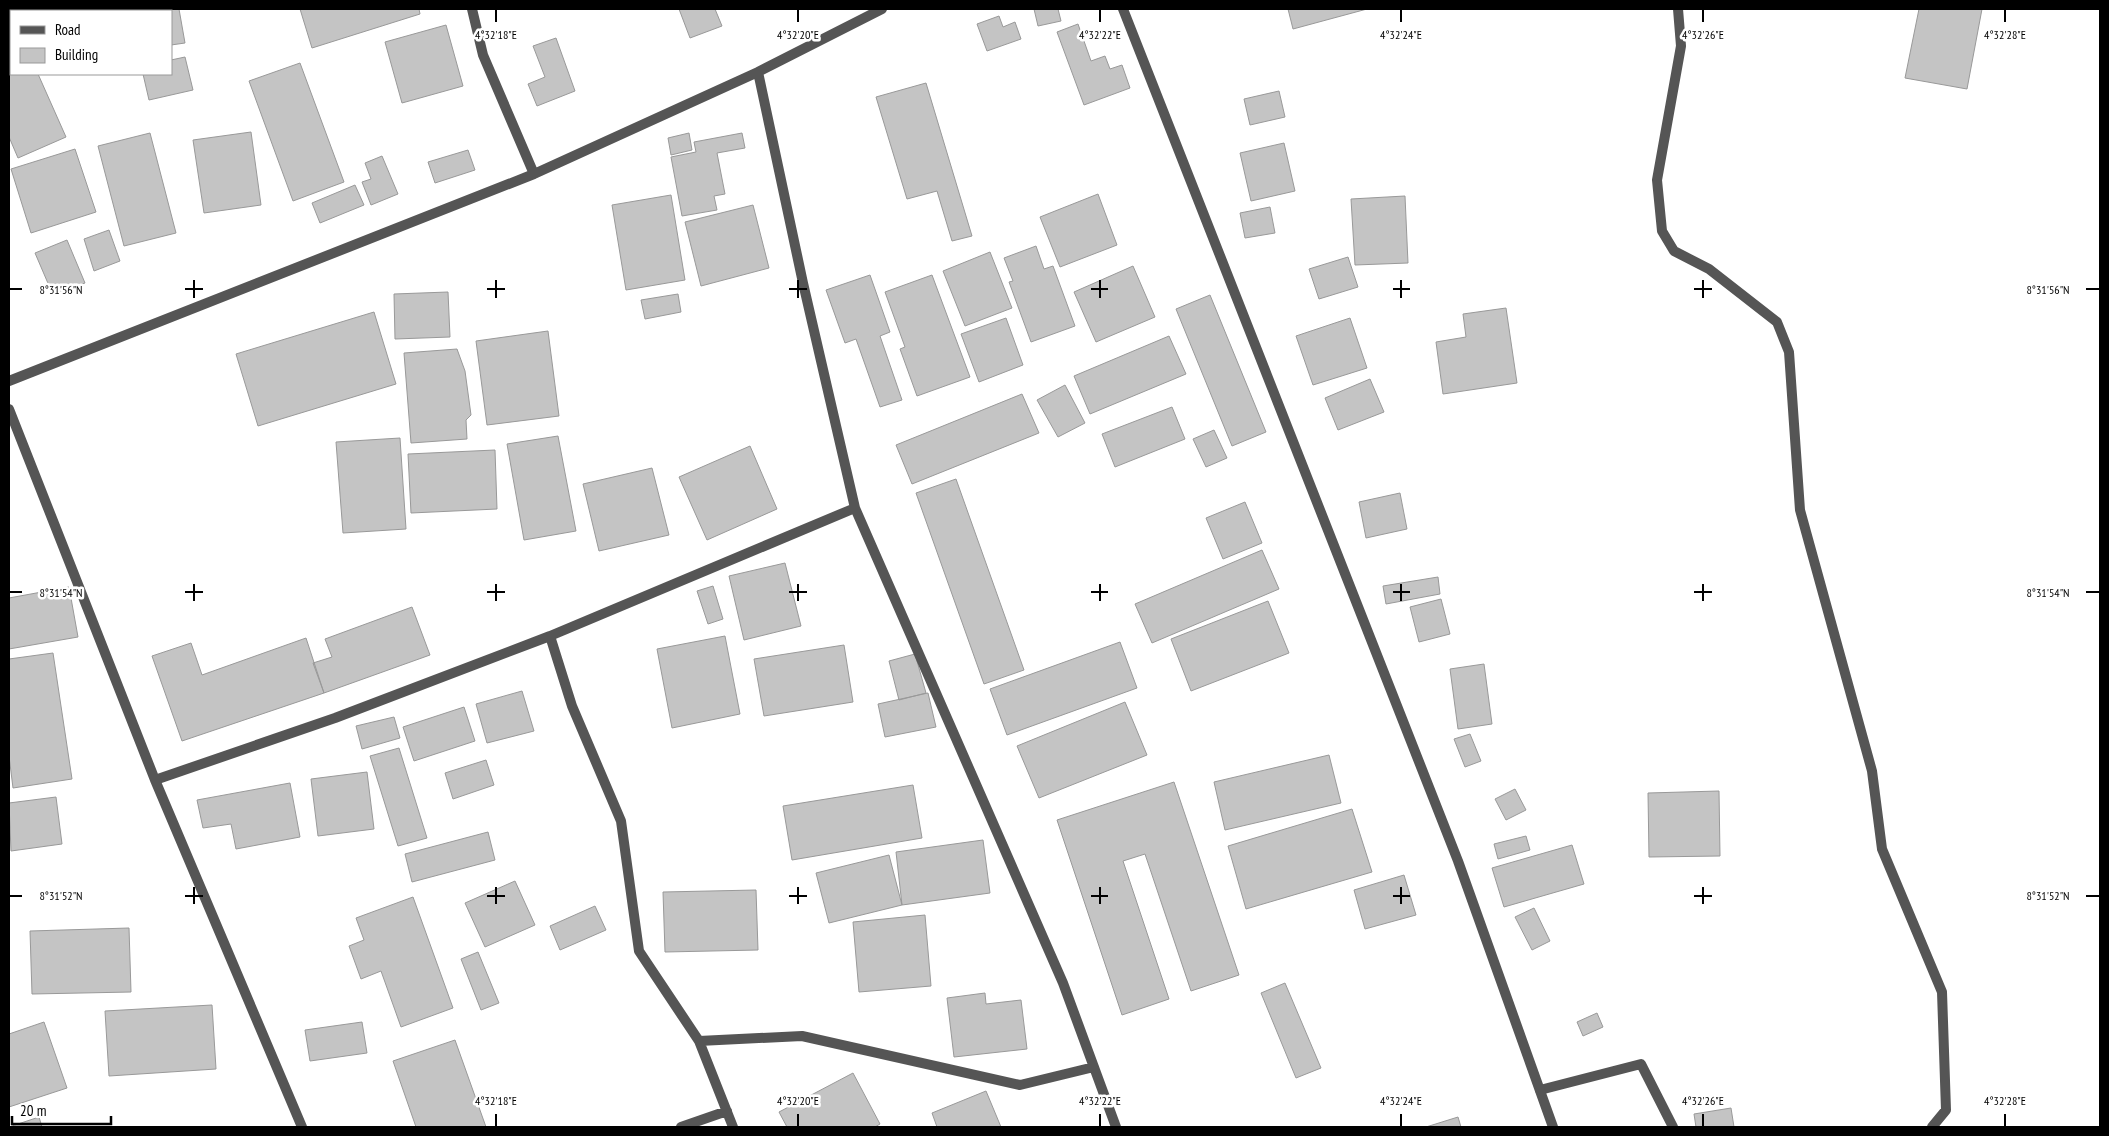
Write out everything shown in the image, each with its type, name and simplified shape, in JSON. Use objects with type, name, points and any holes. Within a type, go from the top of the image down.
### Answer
[{"type":"street","points":[[472,9],[483,55],[534,174]]},
{"type":"street","points":[[9,381],[534,174],[758,72],[882,9]]},
{"type":"street","points":[[1123,9],[1458,861],[1553,1127]]},
{"type":"street","points":[[1678,9],[1681,46],[1657,180],[1662,232],[1674,251],[1709,269],[1777,322],[1789,352],[1800,510],[1872,771],[1882,849],[1942,992],[1946,1110],[1932,1127]]},
{"type":"street","points":[[758,72],[803,283],[855,508],[1063,983],[1116,1127]]},
{"type":"street","points":[[9,409],[155,780],[302,1127]]},
{"type":"street","points":[[155,780],[335,718],[550,636],[855,508]]},
{"type":"street","points":[[550,636],[572,706],[621,821],[639,951],[699,1041],[733,1127]]},
{"type":"street","points":[[699,1041],[802,1036],[1020,1085],[1094,1067]]},
{"type":"street","points":[[1540,1090],[1641,1064],[1674,1127]]},
{"type":"street","points":[[681,1127],[727,1111]]},
{"type":"building","points":[[35,9],[102,10],[36,10]]},
{"type":"building","points":[[179,9],[185,43],[172,45],[172,10],[128,10]]},
{"type":"building","points":[[300,9],[419,9],[420,14],[312,48]]},
{"type":"building","points":[[679,9],[715,9],[722,26],[690,38]]},
{"type":"building","points":[[1034,9],[1058,9],[1061,21],[1038,26]]},
{"type":"building","points":[[1288,9],[1367,9],[1293,29]]},
{"type":"building","points":[[1919,9],[1982,9],[1967,89],[1905,78]]},
{"type":"building","points":[[999,16],[1003,27],[1015,22],[1021,39],[987,51],[977,24]]},
{"type":"building","points":[[1078,24],[1091,61],[1105,56],[1110,69],[1122,65],[1130,88],[1084,105],[1057,32]]},
{"type":"building","points":[[446,25],[463,86],[402,103],[385,42]]},
{"type":"building","points":[[556,38],[575,91],[537,106],[528,84],[545,77],[533,46]]},
{"type":"building","points":[[9,47],[10,75],[38,75],[66,137],[18,158],[9,137]]},
{"type":"building","points":[[185,57],[193,90],[149,100],[143,75],[172,75],[172,60]]},
{"type":"building","points":[[300,63],[344,182],[293,201],[249,81]]},
{"type":"building","points":[[926,83],[972,236],[952,241],[937,191],[907,199],[876,97]]},
{"type":"building","points":[[1279,91],[1285,117],[1250,125],[1244,99]]},
{"type":"building","points":[[251,132],[261,205],[204,213],[193,140]]},
{"type":"building","points":[[150,133],[176,233],[124,246],[98,146]]},
{"type":"building","points":[[689,133],[692,150],[671,155],[668,138]]},
{"type":"building","points":[[742,133],[745,148],[717,153],[725,194],[714,196],[717,210],[682,216],[671,157],[696,152],[694,142]]},
{"type":"building","points":[[1284,143],[1295,191],[1251,201],[1240,153]]},
{"type":"building","points":[[75,149],[96,212],[31,233],[11,169]]},
{"type":"building","points":[[468,150],[475,170],[435,183],[428,162]]},
{"type":"building","points":[[382,156],[398,194],[371,205],[362,182],[371,179],[365,163]]},
{"type":"building","points":[[355,185],[364,205],[320,223],[312,203]]},
{"type":"building","points":[[1098,194],[1117,245],[1060,267],[1040,217]]},
{"type":"building","points":[[671,195],[685,280],[626,290],[612,205]]},
{"type":"building","points":[[1405,196],[1408,263],[1355,265],[1351,199]]},
{"type":"building","points":[[753,205],[769,268],[701,286],[685,222]]},
{"type":"building","points":[[1270,207],[1275,233],[1245,238],[1240,213]]},
{"type":"building","points":[[109,230],[120,261],[94,271],[84,239]]},
{"type":"building","points":[[67,240],[85,283],[53,295],[35,253]]},
{"type":"building","points":[[1036,246],[1044,269],[1053,266],[1075,326],[1031,342],[1009,282],[1013,281],[1004,258]]},
{"type":"building","points":[[990,252],[1012,308],[965,326],[943,271]]},
{"type":"building","points":[[1348,257],[1358,287],[1319,299],[1309,269]]},
{"type":"building","points":[[1133,266],[1155,317],[1096,342],[1074,292]]},
{"type":"building","points":[[870,275],[890,332],[880,336],[902,400],[880,407],[856,339],[845,343],[826,290]]},
{"type":"building","points":[[932,275],[970,377],[917,396],[900,349],[905,347],[885,292]]},
{"type":"building","points":[[448,292],[450,337],[395,339],[394,294]]},
{"type":"building","points":[[678,294],[681,312],[645,319],[641,300]]},
{"type":"building","points":[[1210,295],[1266,432],[1232,446],[1176,309]]},
{"type":"building","points":[[1506,308],[1517,383],[1443,394],[1436,342],[1466,337],[1463,314]]},
{"type":"building","points":[[374,312],[396,384],[258,426],[236,354]]},
{"type":"building","points":[[1006,318],[1023,365],[979,382],[961,334]]},
{"type":"building","points":[[1350,318],[1367,368],[1313,385],[1296,336]]},
{"type":"building","points":[[548,331],[559,416],[487,425],[476,341]]},
{"type":"building","points":[[1169,336],[1186,374],[1090,414],[1074,376]]},
{"type":"building","points":[[457,349],[465,371],[471,415],[466,420],[467,439],[411,443],[404,353]]},
{"type":"building","points":[[1370,379],[1384,412],[1338,430],[1325,398]]},
{"type":"building","points":[[1065,385],[1085,423],[1058,437],[1037,400]]},
{"type":"building","points":[[1022,394],[1039,433],[912,484],[896,445]]},
{"type":"building","points":[[1172,407],[1185,439],[1115,467],[1102,434]]},
{"type":"building","points":[[1214,430],[1227,458],[1206,467],[1193,439]]},
{"type":"building","points":[[558,436],[576,531],[524,540],[507,444]]},
{"type":"building","points":[[400,438],[406,529],[343,533],[336,442]]},
{"type":"building","points":[[750,446],[777,509],[707,540],[679,477]]},
{"type":"building","points":[[495,450],[497,509],[411,513],[408,454]]},
{"type":"building","points":[[652,468],[669,535],[599,551],[583,484]]},
{"type":"building","points":[[956,479],[1024,670],[984,684],[916,493]]},
{"type":"building","points":[[1400,493],[1407,529],[1366,538],[1359,502]]},
{"type":"building","points":[[1245,502],[1262,543],[1223,559],[1206,518]]},
{"type":"building","points":[[1262,550],[1279,589],[1152,643],[1135,604]]},
{"type":"building","points":[[785,563],[801,626],[744,640],[729,576]]},
{"type":"building","points":[[1438,577],[1440,594],[1386,604],[1383,586]]},
{"type":"building","points":[[713,586],[723,619],[708,624],[697,591]]},
{"type":"building","points":[[69,587],[78,637],[9,649],[9,598]]},
{"type":"building","points":[[1441,599],[1450,634],[1419,642],[1410,607]]},
{"type":"building","points":[[1268,601],[1289,653],[1191,691],[1171,639]]},
{"type":"building","points":[[412,607],[430,655],[324,693],[313,663],[332,657],[325,639]]},
{"type":"building","points":[[725,636],[740,714],[672,728],[657,649]]},
{"type":"building","points":[[306,638],[324,693],[182,741],[152,656],[191,643],[202,675]]},
{"type":"building","points":[[1120,642],[1137,688],[1007,735],[990,689]]},
{"type":"building","points":[[844,645],[853,702],[764,716],[754,659]]},
{"type":"building","points":[[53,653],[72,779],[13,788],[9,756],[9,659]]},
{"type":"building","points":[[915,654],[926,693],[899,700],[889,661]]},
{"type":"building","points":[[1484,664],[1492,724],[1458,729],[1450,669]]},
{"type":"building","points":[[522,691],[534,731],[487,743],[476,704]]},
{"type":"building","points":[[928,693],[936,727],[885,737],[878,704]]},
{"type":"building","points":[[1125,702],[1147,755],[1039,798],[1017,746]]},
{"type":"building","points":[[464,707],[475,741],[414,761],[403,727]]},
{"type":"building","points":[[394,717],[400,738],[362,749],[356,726]]},
{"type":"building","points":[[1470,734],[1481,761],[1465,767],[1454,739]]},
{"type":"building","points":[[399,748],[427,838],[398,846],[370,756]]},
{"type":"building","points":[[1329,755],[1341,803],[1225,830],[1214,782]]},
{"type":"building","points":[[486,760],[494,785],[453,799],[445,773]]},
{"type":"building","points":[[367,772],[374,829],[318,836],[311,779]]},
{"type":"building","points":[[1174,782],[1239,975],[1191,991],[1145,854],[1123,861],[1169,999],[1122,1015],[1057,820]]},
{"type":"building","points":[[290,783],[300,837],[236,849],[231,824],[203,828],[197,800]]},
{"type":"building","points":[[913,785],[922,838],[792,860],[783,806]]},
{"type":"building","points":[[1515,789],[1526,810],[1506,820],[1495,799]]},
{"type":"building","points":[[1719,791],[1720,856],[1649,857],[1648,793]]},
{"type":"building","points":[[56,797],[62,844],[11,851],[9,803]]},
{"type":"building","points":[[1352,809],[1372,872],[1246,909],[1228,846]]},
{"type":"building","points":[[488,832],[495,860],[412,882],[405,854]]},
{"type":"building","points":[[1526,836],[1530,850],[1498,859],[1494,844]]},
{"type":"building","points":[[983,840],[990,893],[902,905],[896,852]]},
{"type":"building","points":[[1572,845],[1584,884],[1504,907],[1492,868]]},
{"type":"building","points":[[889,855],[902,905],[829,923],[816,873]]},
{"type":"building","points":[[1404,875],[1416,915],[1365,929],[1354,890]]},
{"type":"building","points":[[515,881],[535,925],[485,947],[465,903]]},
{"type":"building","points":[[756,890],[758,950],[665,952],[663,892]]},
{"type":"building","points":[[413,897],[453,1008],[401,1027],[381,971],[361,979],[349,946],[364,940],[356,918]]},
{"type":"building","points":[[595,906],[606,930],[560,950],[550,926]]},
{"type":"building","points":[[1534,908],[1550,941],[1532,950],[1515,917]]},
{"type":"building","points":[[925,915],[931,986],[859,992],[853,922]]},
{"type":"building","points":[[129,928],[131,992],[32,994],[30,931]]},
{"type":"building","points":[[478,952],[499,1003],[481,1010],[461,959]]},
{"type":"building","points":[[1285,983],[1321,1068],[1296,1078],[1261,993]]},
{"type":"building","points":[[985,993],[986,1004],[1021,1000],[1027,1049],[954,1057],[947,998]]},
{"type":"building","points":[[212,1005],[216,1069],[109,1076],[105,1011]]},
{"type":"building","points":[[1597,1013],[1603,1027],[1583,1036],[1577,1022]]},
{"type":"building","points":[[44,1022],[67,1088],[9,1107],[9,1034]]},
{"type":"building","points":[[362,1022],[367,1053],[310,1061],[305,1030]]},
{"type":"building","points":[[455,1040],[486,1127],[416,1127],[393,1061]]},
{"type":"building","points":[[853,1073],[880,1124],[875,1127],[787,1127],[779,1112]]},
{"type":"building","points":[[986,1091],[1001,1127],[937,1127],[932,1113]]},
{"type":"building","points":[[1731,1108],[1734,1127],[1696,1127],[1694,1114]]},
{"type":"building","points":[[39,1117],[42,1127],[9,1127]]},
{"type":"building","points":[[1458,1117],[1461,1127],[1426,1127]]}]
